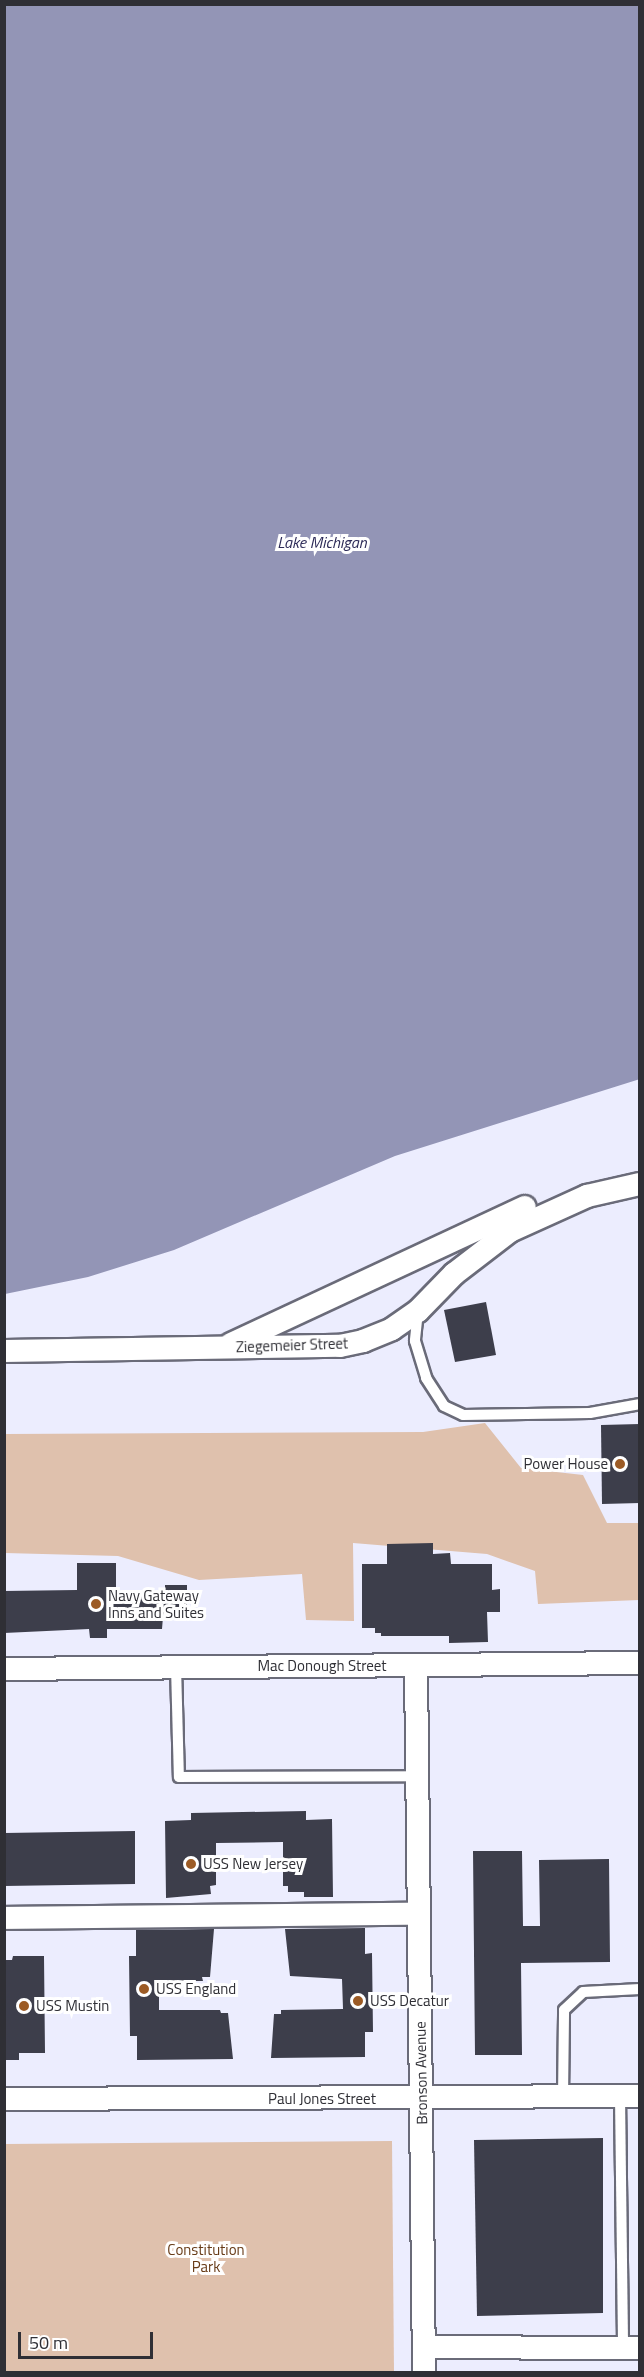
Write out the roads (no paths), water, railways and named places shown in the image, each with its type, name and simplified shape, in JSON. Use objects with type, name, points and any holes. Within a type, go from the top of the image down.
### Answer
[{"type":"street","name":"Ziegemeier Street","points":[[4,1351],[339,1346],[392,1329],[418,1311],[454,1274],[510,1231],[547,1211],[630,1186]]},
{"type":"street","points":[[225,1348],[560,1191],[630,1186]]},
{"type":"street","name":"Mac Donough Street","points":[[4,1669],[639,1663]]},
{"type":"street","name":"Bronson Avenue","points":[[416,1666],[424,2373]]},
{"type":"street","points":[[4,1918],[419,1914]]},
{"type":"street","name":"Paul Jones Street","points":[[4,2099],[421,2100],[629,2096]]},
{"type":"street","points":[[424,2348],[631,2348]]},
{"type":"lane","points":[[418,1311],[414,1341],[426,1378],[444,1406],[463,1415],[590,1413],[639,1404]]},
{"type":"lane","points":[[176,1666],[179,1777],[417,1776]]},
{"type":"lane","points":[[563,2098],[564,2010],[583,1992],[639,1989]]},
{"type":"lane","points":[[629,2096],[631,2348]]},
{"type":"water","name":"Lake Michigan","points":[[5,4],[639,5],[640,1079],[395,1156],[174,1250],[88,1277],[5,1294]]},
{"type":"place","name":"Power House","points":[[620,1464]]},
{"type":"place","name":"Navy Gateway Inns and Suites","points":[[96,1604]]},
{"type":"place","name":"USS New Jersey","points":[[191,1864]]},
{"type":"place","name":"USS England","points":[[144,1989]]},
{"type":"place","name":"USS Decatur","points":[[358,2001]]},
{"type":"place","name":"USS Mustin","points":[[24,2006]]},
{"type":"park label","name":"Constitution Park","points":[[206,2258]]}]
